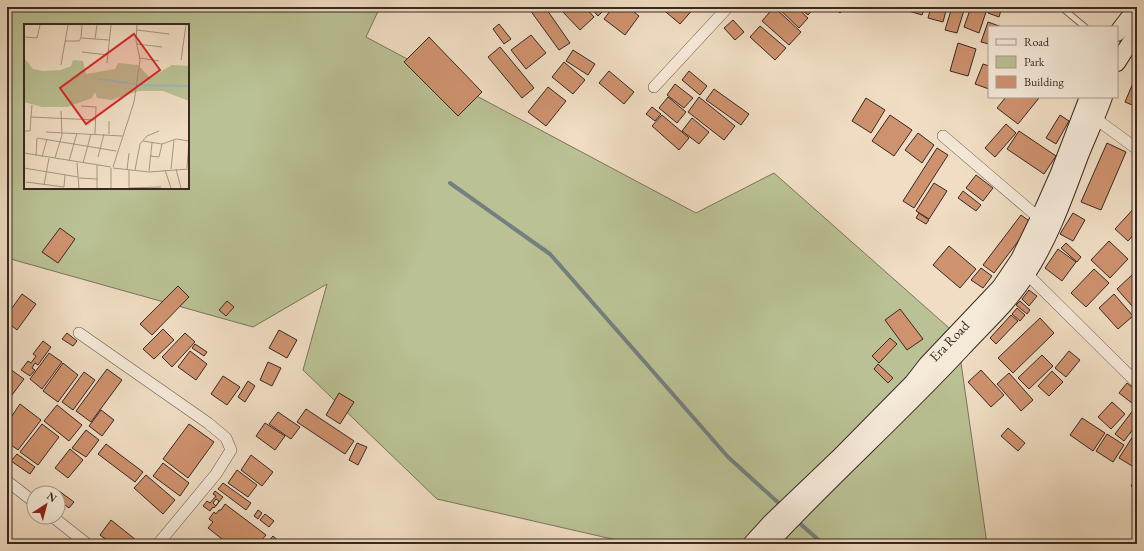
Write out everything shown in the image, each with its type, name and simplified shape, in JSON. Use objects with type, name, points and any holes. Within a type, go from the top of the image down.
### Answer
[{"type":"main road","points":[[1118,32],[1137,7]]},
{"type":"main road","points":[[1118,61],[1137,32]]},
{"type":"main road","name":"Era Road","points":[[751,544],[776,527],[797,505],[823,472],[913,382],[933,369],[1000,287],[1020,259],[1058,175],[1088,98]]},
{"type":"main road","points":[[933,369],[1014,293],[1027,274],[1056,219],[1104,98]]},
{"type":"main road","points":[[769,544],[776,527]]},
{"type":"street","points":[[654,87],[727,7]]},
{"type":"street","points":[[1096,119],[1137,150]]},
{"type":"street","points":[[942,136],[1039,218]]},
{"type":"street","points":[[1027,274],[1137,383]]},
{"type":"street","points":[[79,333],[208,423],[226,438],[232,450],[216,474],[158,544]]},
{"type":"street","points":[[7,482],[26,496]]},
{"type":"street","points":[[63,525],[88,544]]},
{"type":"lane","points":[[1060,7],[1084,26]]},
{"type":"green space","points":[[7,7],[380,7],[366,37],[696,213],[774,173],[957,335],[987,544],[634,544],[437,499],[303,370],[327,284],[253,327],[7,258]]},
{"type":"building","points":[[534,7],[545,7],[570,43],[559,50],[530,10]]},
{"type":"building","points":[[566,7],[585,7],[594,17],[580,30],[562,11]]},
{"type":"building","points":[[590,7],[607,7],[598,16]]},
{"type":"building","points":[[613,7],[628,7],[639,16],[625,35],[604,19]]},
{"type":"building","points":[[660,7],[695,7],[680,24]]},
{"type":"building","points":[[774,7],[801,32],[789,45],[762,21]]},
{"type":"building","points":[[777,7],[796,7],[808,18],[799,28]]},
{"type":"building","points":[[798,7],[815,7],[808,15]]},
{"type":"building","points":[[834,7],[846,7],[840,13]]},
{"type":"building","points":[[903,7],[925,7],[922,15],[902,9]]},
{"type":"building","points":[[931,7],[947,7],[943,22],[928,18]]},
{"type":"building","points":[[952,7],[965,7],[957,33],[945,30]]},
{"type":"building","points":[[971,7],[987,9],[979,33],[964,27]]},
{"type":"building","points":[[990,7],[1002,7],[999,17],[988,13]]},
{"type":"building","points":[[733,20],[744,32],[735,40],[724,28]]},
{"type":"building","points":[[988,22],[999,26],[988,26],[988,44],[981,42]]},
{"type":"building","points":[[499,24],[511,39],[504,44],[493,29]]},
{"type":"building","points":[[760,26],[786,48],[775,60],[750,37]]},
{"type":"building","points":[[531,35],[546,53],[526,69],[511,50]]},
{"type":"building","points":[[429,37],[482,92],[458,116],[404,62]]},
{"type":"building","points":[[958,43],[976,49],[968,76],[950,71]]},
{"type":"building","points":[[500,47],[534,88],[522,98],[488,57]]},
{"type":"building","points":[[573,50],[595,64],[588,75],[566,61]]},
{"type":"building","points":[[564,62],[585,80],[573,94],[552,77]]},
{"type":"building","points":[[983,64],[988,66],[988,89],[975,84]]},
{"type":"building","points":[[609,71],[634,92],[624,104],[599,83]]},
{"type":"building","points":[[689,71],[707,86],[700,95],[682,80]]},
{"type":"building","points":[[1133,83],[1137,85],[1137,107],[1125,102]]},
{"type":"building","points":[[675,84],[693,98],[684,108],[667,95]]},
{"type":"building","points":[[548,87],[566,101],[546,126],[528,112]]},
{"type":"building","points":[[714,89],[749,114],[741,125],[706,100]]},
{"type":"building","points":[[668,97],[686,112],[677,123],[659,108]]},
{"type":"building","points":[[699,97],[735,126],[724,140],[688,112]]},
{"type":"building","points":[[866,98],[885,110],[871,133],[852,121]]},
{"type":"building","points":[[1005,98],[1039,98],[1018,124],[997,108]]},
{"type":"building","points":[[652,107],[661,114],[655,121],[646,114]]},
{"type":"building","points":[[662,115],[689,138],[679,150],[652,126]]},
{"type":"building","points":[[890,115],[912,130],[894,156],[872,141]]},
{"type":"building","points":[[1060,115],[1069,121],[1056,144],[1046,138]]},
{"type":"building","points":[[692,118],[709,132],[699,144],[682,131]]},
{"type":"building","points":[[1006,124],[1016,133],[995,157],[985,148]]},
{"type":"building","points":[[1019,131],[1056,156],[1044,174],[1007,149]]},
{"type":"building","points":[[918,133],[934,145],[922,163],[905,150]]},
{"type":"building","points":[[1107,143],[1126,152],[1101,210],[1081,202]]},
{"type":"building","points":[[937,148],[948,155],[914,208],[903,201]]},
{"type":"building","points":[[976,175],[993,188],[983,201],[966,188]]},
{"type":"building","points":[[934,183],[947,191],[929,219],[916,211]]},
{"type":"building","points":[[963,191],[981,205],[976,211],[958,198]]},
{"type":"building","points":[[1137,205],[1137,231],[1128,241],[1115,229]]},
{"type":"building","points":[[919,213],[929,220],[926,224],[916,218]]},
{"type":"building","points":[[1073,213],[1085,220],[1073,241],[1060,234]]},
{"type":"building","points":[[1021,215],[1032,223],[994,273],[983,265]]},
{"type":"building","points":[[60,228],[75,239],[58,263],[42,252]]},
{"type":"building","points":[[1109,241],[1128,259],[1110,278],[1091,260]]},
{"type":"building","points":[[1066,243],[1081,257],[1077,262],[1061,248]]},
{"type":"building","points":[[949,246],[976,269],[960,288],[933,265]]},
{"type":"building","points":[[1058,249],[1076,262],[1062,281],[1045,268]]},
{"type":"building","points":[[981,268],[992,276],[983,288],[971,280]]},
{"type":"building","points":[[1094,269],[1109,283],[1086,307],[1071,293]]},
{"type":"building","points":[[1133,274],[1137,278],[1137,303],[1133,307],[1117,289]]},
{"type":"building","points":[[178,286],[189,297],[152,335],[140,324]]},
{"type":"building","points":[[1029,290],[1037,296],[1029,306],[1022,299]]},
{"type":"building","points":[[22,294],[36,304],[17,330],[7,322],[7,315]]},
{"type":"building","points":[[1114,294],[1133,316],[1118,329],[1099,308]]},
{"type":"building","points":[[227,301],[234,307],[226,316],[219,310]]},
{"type":"building","points":[[1020,301],[1030,310],[1027,314],[1016,305]]},
{"type":"building","points":[[1017,308],[1025,315],[1020,321],[1012,314]]},
{"type":"building","points":[[900,309],[923,339],[907,350],[885,320]]},
{"type":"building","points":[[1011,315],[1018,321],[996,344],[990,338]]},
{"type":"building","points":[[1040,318],[1054,333],[1013,373],[998,358]]},
{"type":"building","points":[[163,329],[174,340],[154,359],[143,349]]},
{"type":"building","points":[[279,330],[297,340],[287,358],[269,348]]},
{"type":"building","points":[[67,333],[77,341],[73,346],[62,339]]},
{"type":"building","points":[[185,333],[195,342],[172,367],[162,357]]},
{"type":"building","points":[[890,338],[897,344],[879,363],[872,356]]},
{"type":"building","points":[[43,341],[51,347],[38,365],[35,363],[32,368],[35,370],[30,376],[21,370],[28,361],[31,363],[36,356],[33,354]]},
{"type":"building","points":[[195,344],[207,352],[204,356],[192,348]]},
{"type":"building","points":[[190,351],[207,364],[196,380],[178,367]]},
{"type":"building","points":[[1069,351],[1080,360],[1066,377],[1055,368]]},
{"type":"building","points":[[49,353],[62,362],[42,389],[30,379]]},
{"type":"building","points":[[1042,355],[1053,366],[1029,389],[1018,378]]},
{"type":"building","points":[[268,362],[281,368],[272,386],[260,380]]},
{"type":"building","points":[[63,363],[78,375],[58,402],[43,391]]},
{"type":"building","points":[[878,364],[893,378],[888,383],[874,369]]},
{"type":"building","points":[[7,367],[24,379],[12,395],[7,391]]},
{"type":"building","points":[[107,369],[122,380],[91,422],[76,411]]},
{"type":"building","points":[[981,370],[1004,395],[991,407],[968,382]]},
{"type":"building","points":[[1052,371],[1063,382],[1049,396],[1038,386]]},
{"type":"building","points":[[84,372],[95,380],[73,410],[62,402]]},
{"type":"building","points":[[1009,373],[1033,400],[1021,411],[997,384]]},
{"type":"building","points":[[223,376],[240,387],[227,405],[211,394]]},
{"type":"building","points":[[248,381],[255,386],[245,402],[238,397]]},
{"type":"building","points":[[1127,383],[1137,391],[1137,407],[1119,393]]},
{"type":"building","points":[[339,393],[354,402],[340,424],[326,415]]},
{"type":"building","points":[[1112,402],[1125,414],[1111,429],[1098,417]]},
{"type":"building","points":[[20,404],[41,420],[18,450],[7,442],[7,423]]},
{"type":"building","points":[[57,405],[82,425],[69,441],[44,421]]},
{"type":"building","points":[[306,409],[354,441],[345,454],[297,422]]},
{"type":"building","points":[[1134,409],[1137,411],[1137,424],[1124,441],[1115,434]]},
{"type":"building","points":[[101,410],[114,420],[102,436],[89,426]]},
{"type":"building","points":[[278,412],[300,427],[291,439],[269,424]]},
{"type":"building","points":[[1082,418],[1105,433],[1093,451],[1070,435]]},
{"type":"building","points":[[265,423],[285,436],[275,450],[256,436]]},
{"type":"building","points":[[42,424],[59,437],[38,465],[20,452]]},
{"type":"building","points":[[189,424],[214,442],[188,478],[163,459]]},
{"type":"building","points":[[1008,428],[1025,443],[1018,451],[1001,436]]},
{"type":"building","points":[[86,430],[99,440],[86,457],[72,448]]},
{"type":"building","points":[[1107,434],[1124,445],[1113,462],[1096,451]]},
{"type":"building","points":[[1133,436],[1137,438],[1137,469],[1119,458]]},
{"type":"building","points":[[357,443],[367,447],[358,465],[349,460]]},
{"type":"building","points":[[106,444],[143,472],[135,482],[98,454]]},
{"type":"building","points":[[70,449],[83,460],[68,478],[55,468]]},
{"type":"building","points":[[17,454],[35,467],[30,474],[11,461]]},
{"type":"building","points":[[251,455],[273,472],[262,486],[241,470]]},
{"type":"building","points":[[163,463],[189,483],[180,496],[153,476]]},
{"type":"building","points":[[237,470],[257,485],[248,497],[228,483]]},
{"type":"building","points":[[146,475],[175,500],[163,514],[134,488]]},
{"type":"building","points":[[1137,477],[1137,490],[1131,486]]},
{"type":"building","points":[[223,483],[251,503],[246,510],[218,489]]},
{"type":"building","points":[[215,491],[223,497],[217,504],[219,501],[216,499],[213,503],[216,506],[210,511],[203,506],[207,501],[210,503],[216,496],[213,494]]},
{"type":"building","points":[[66,496],[74,502],[69,508],[66,506]]},
{"type":"building","points":[[225,504],[266,535],[260,544],[225,544],[221,541],[222,539],[208,528],[213,522],[209,519],[214,512],[216,514]]},
{"type":"building","points":[[258,510],[262,513],[258,519],[254,516]]},
{"type":"building","points":[[265,514],[274,521],[269,527],[260,520]]},
{"type":"building","points":[[111,520],[141,544],[112,544],[100,535]]},
{"type":"building","points":[[273,536],[282,544],[266,544]]},
{"type":"waterway","points":[[450,183],[550,254],[728,457],[783,507]]},
{"type":"waterway","points":[[796,520],[823,544]]}]
